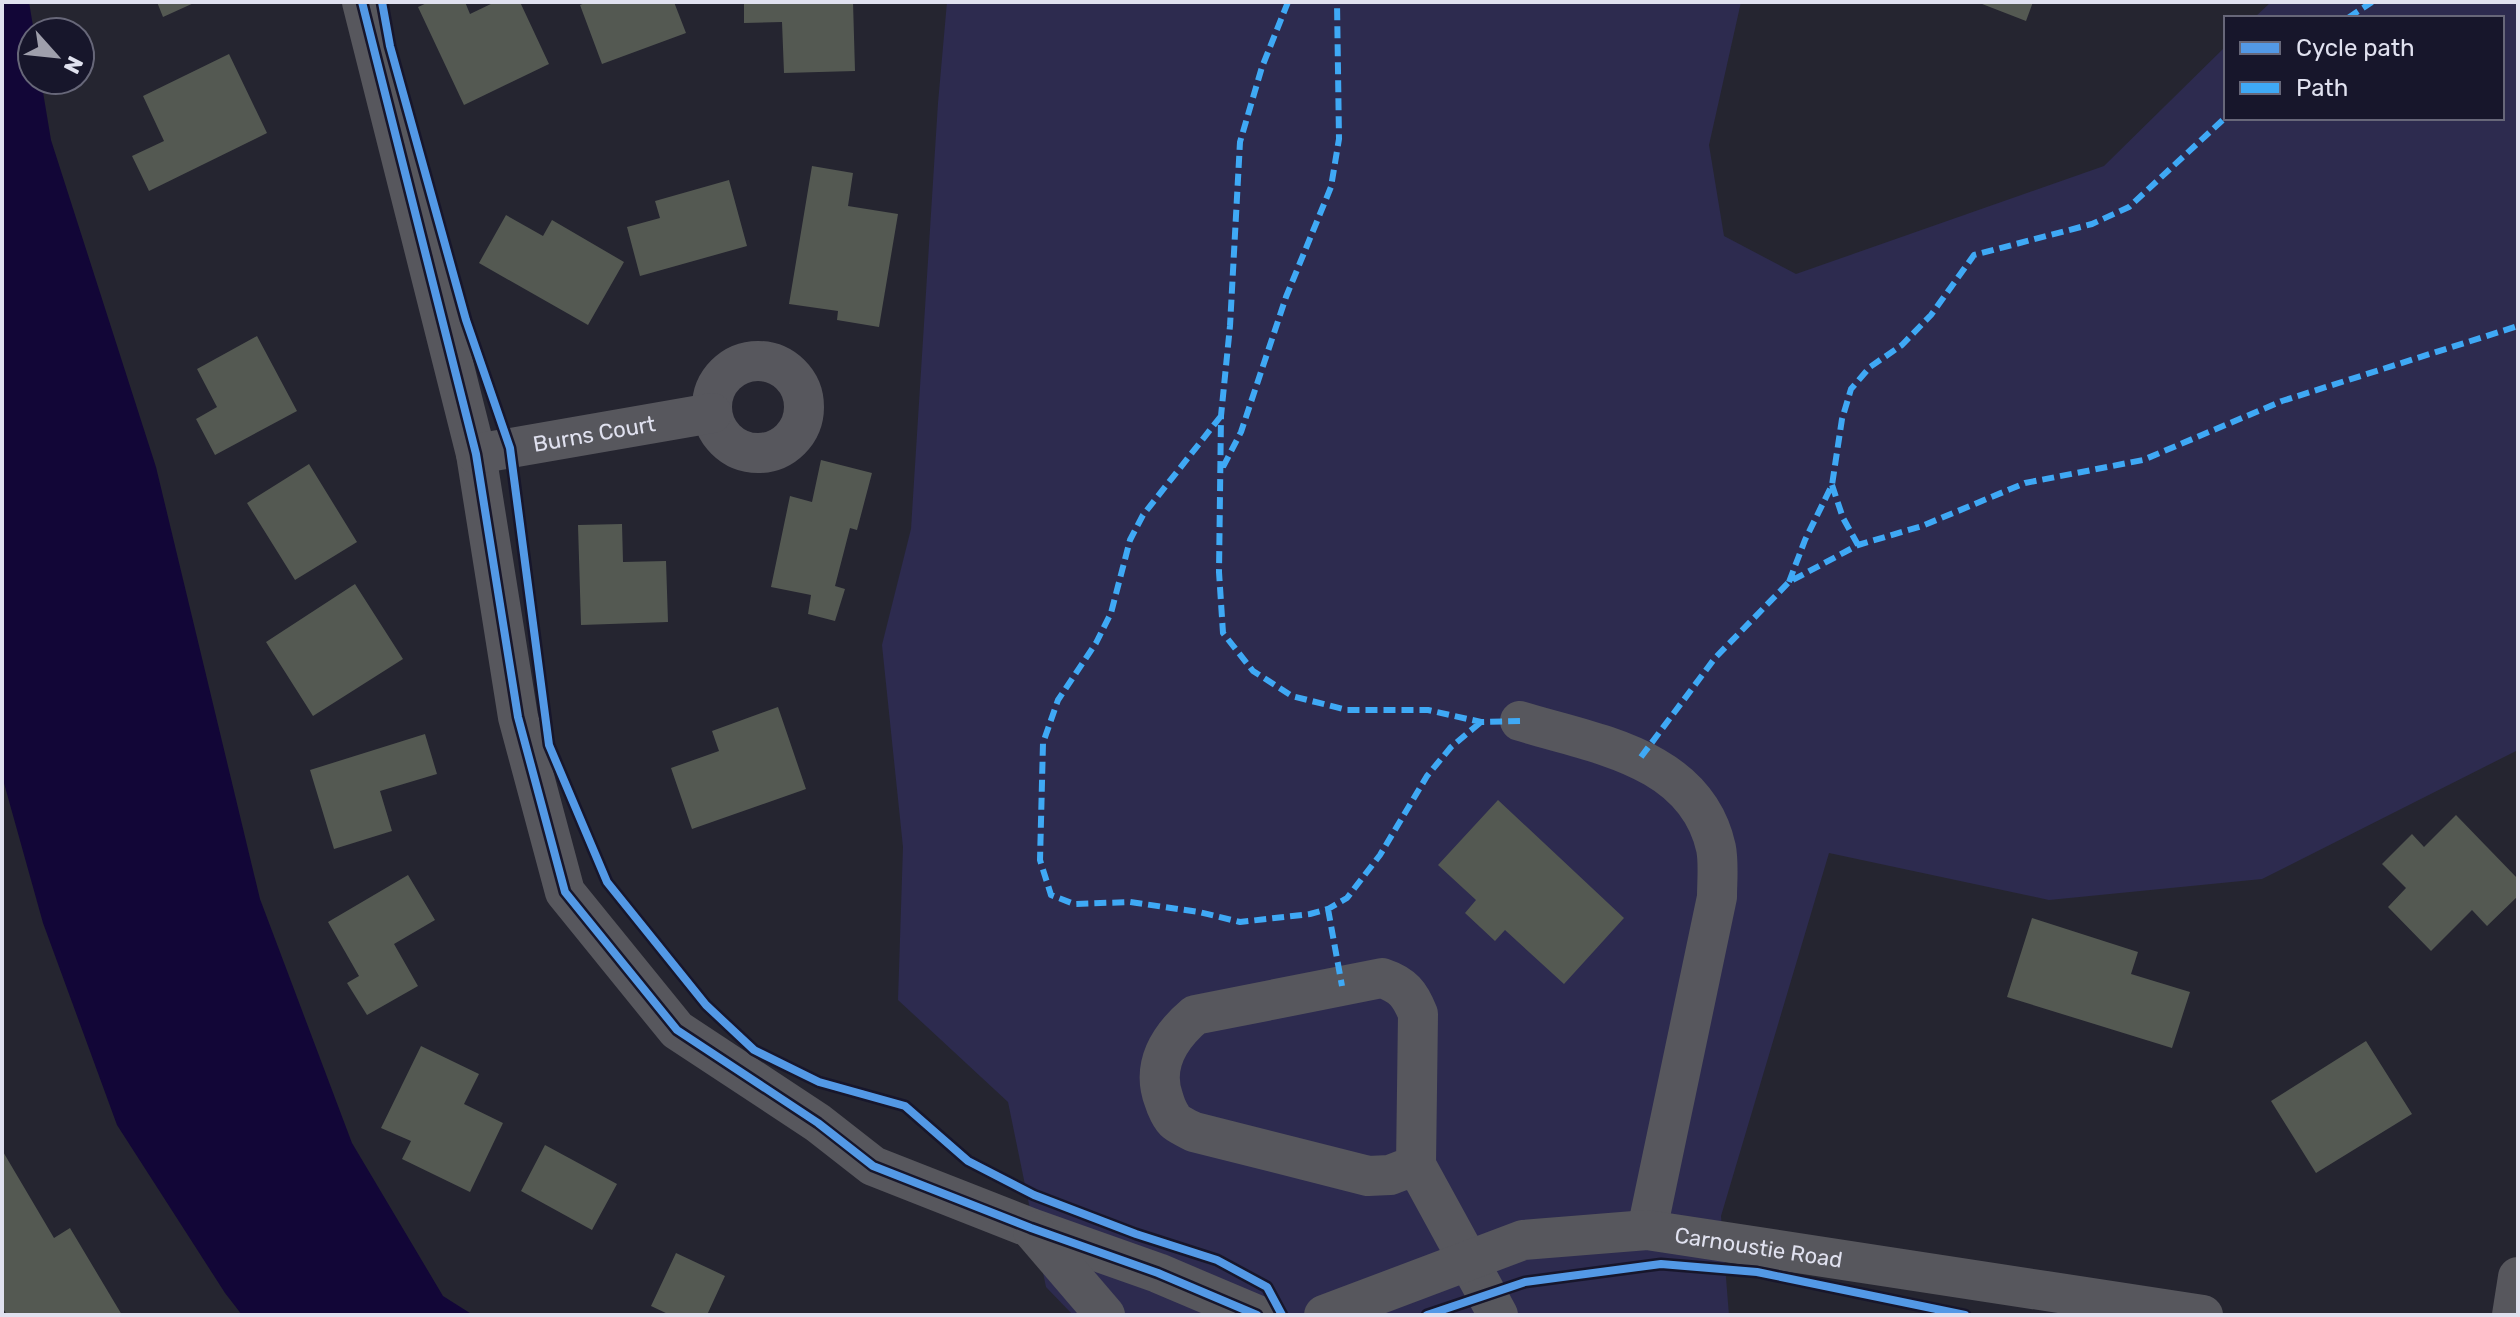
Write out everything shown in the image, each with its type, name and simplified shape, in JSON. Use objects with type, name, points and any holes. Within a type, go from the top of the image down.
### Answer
[{"type":"street","points":[[362,2],[476,454],[518,717],[565,892],[677,1030],[818,1123],[873,1166],[1031,1228],[1158,1273],[1257,1315]]},
{"type":"street","name":"Burns Court","points":[[476,454],[712,413]]},
{"type":"street","points":[[1520,721],[1641,757],[1676,781],[1699,808],[1716,848],[1717,897],[1647,1230]]},
{"type":"street","points":[[1416,1165],[1390,1175],[1368,1176],[1194,1132],[1174,1121],[1164,1103],[1158,1081],[1168,1045],[1178,1029],[1195,1015],[1382,978],[1399,984],[1410,996],[1418,1014],[1416,1165],[1498,1315]]},
{"type":"street","points":[[1031,1228],[1105,1315]]},
{"type":"street","name":"Carnoustie Road","points":[[1324,1315],[1523,1240],[1647,1230],[2203,1315]]},
{"type":"street","points":[[2512,1315],[2518,1277]]},
{"type":"shaded area","points":[[2,2],[29,2],[31,16],[16,16],[16,96],[44,96],[51,140],[156,467],[260,899],[352,1143],[443,1296],[473,1315],[242,1315],[117,1125],[43,923],[2,776]]},
{"type":"shaded area","points":[[947,2],[1741,2],[1709,145],[1724,236],[1796,274],[2104,166],[2224,48],[2224,120],[2504,120],[2504,16],[2256,16],[2271,2],[2518,2],[2518,750],[2262,879],[2049,900],[1829,853],[1721,1216],[1729,1315],[1073,1315],[1046,1287],[1008,1102],[898,1000],[903,847],[882,645],[911,529]]},
{"type":"building","points":[[157,2],[196,2],[163,17]]},
{"type":"building","points":[[429,2],[465,2],[470,14],[495,2],[520,2],[549,64],[464,105],[418,7]]},
{"type":"building","points":[[588,2],[674,2],[686,33],[602,64],[580,5]]},
{"type":"building","points":[[744,2],[853,2],[855,71],[784,73],[782,22],[744,23]]},
{"type":"building","points":[[1977,2],[2033,2],[2026,21]]},
{"type":"building","points":[[229,54],[267,133],[149,191],[132,156],[164,141],[143,96]]},
{"type":"building","points":[[812,166],[853,173],[848,206],[898,214],[879,327],[837,320],[838,311],[789,304]]},
{"type":"building","points":[[729,180],[747,246],[640,276],[627,227],[660,218],[655,201]]},
{"type":"building","points":[[506,215],[543,236],[552,220],[624,262],[588,325],[479,263]]},
{"type":"building","points":[[257,336],[297,411],[215,455],[196,419],[217,407],[197,369]]},
{"type":"building","points":[[821,460],[872,473],[857,530],[850,528],[835,586],[845,589],[835,621],[808,614],[811,595],[771,587],[790,496],[812,502]]},
{"type":"building","points":[[309,464],[357,542],[295,580],[247,503]]},
{"type":"building","points":[[622,524],[623,562],[666,561],[668,622],[581,625],[578,525]]},
{"type":"building","points":[[355,584],[403,659],[313,716],[266,642]]},
{"type":"building","points":[[778,707],[806,789],[692,829],[671,768],[719,751],[712,731]]},
{"type":"building","points":[[425,734],[437,774],[380,791],[392,831],[334,849],[310,770]]},
{"type":"building","points":[[1498,800],[1624,918],[1564,984],[1505,930],[1495,941],[1465,913],[1476,900],[1438,865]]},
{"type":"building","points":[[2456,815],[2518,879],[2518,896],[2487,926],[2472,910],[2431,951],[2388,907],[2406,888],[2382,864],[2412,834],[2424,847]]},
{"type":"building","points":[[408,875],[435,920],[394,944],[418,986],[367,1015],[347,983],[359,976],[328,922]]},
{"type":"building","points":[[2032,918],[2138,952],[2131,974],[2190,992],[2172,1048],[2007,997]]},
{"type":"building","points":[[2366,1041],[2412,1114],[2316,1173],[2271,1101]]},
{"type":"building","points":[[421,1046],[479,1074],[464,1104],[503,1123],[470,1192],[402,1159],[411,1141],[381,1128]]},
{"type":"building","points":[[545,1145],[617,1184],[592,1230],[521,1191]]},
{"type":"building","points":[[2,1150],[54,1238],[70,1228],[122,1315],[7,1315],[2,1307]]},
{"type":"building","points":[[676,1253],[725,1276],[707,1315],[670,1315],[651,1306]]},
{"type":"marked path","points":[[1288,2],[1262,67],[1240,142],[1230,326],[1221,416],[1219,572],[1223,633],[1253,671],[1292,696],[1347,710],[1428,710],[1481,722],[1520,721]]},
{"type":"marked path","points":[[1223,467],[1241,432],[1286,297],[1331,187],[1339,139],[1337,2]]},
{"type":"marked path","points":[[2351,16],[2372,2]]},
{"type":"marked path","points":[[1789,582],[1832,485],[1842,419],[1851,389],[1870,367],[1902,345],[1931,315],[1974,255],[2092,224],[2129,207],[2224,119]]},
{"type":"marked path","points":[[1641,757],[1715,658],[1789,582],[1858,545],[1922,526],[2025,483],[2143,460],[2282,401],[2518,326]]},
{"type":"marked path","points":[[1221,416],[1143,515],[1130,540],[1111,613],[1096,643],[1058,700],[1043,743],[1040,860],[1051,895],[1074,904],[1130,902],[1199,912],[1240,922],[1328,909],[1347,898],[1380,855],[1427,776],[1451,747],[1481,722]]},
{"type":"marked path","points":[[1832,485],[1843,518],[1858,545]]},
{"type":"marked path","points":[[1328,909],[1342,986]]},
{"type":"cycle path","points":[[362,2],[476,454],[518,717],[565,892],[677,1030],[818,1123],[873,1166],[1031,1228],[1158,1273],[1257,1315]]},
{"type":"cycle path","points":[[382,2],[390,46],[466,320],[510,448],[549,745],[607,882],[706,1005],[754,1050],[819,1082],[905,1106],[968,1161],[1034,1195],[1136,1234],[1217,1260],[1267,1287],[1282,1315]]},
{"type":"cycle path","points":[[1427,1315],[1525,1282],[1661,1264],[1757,1272],[1965,1315]]}]
